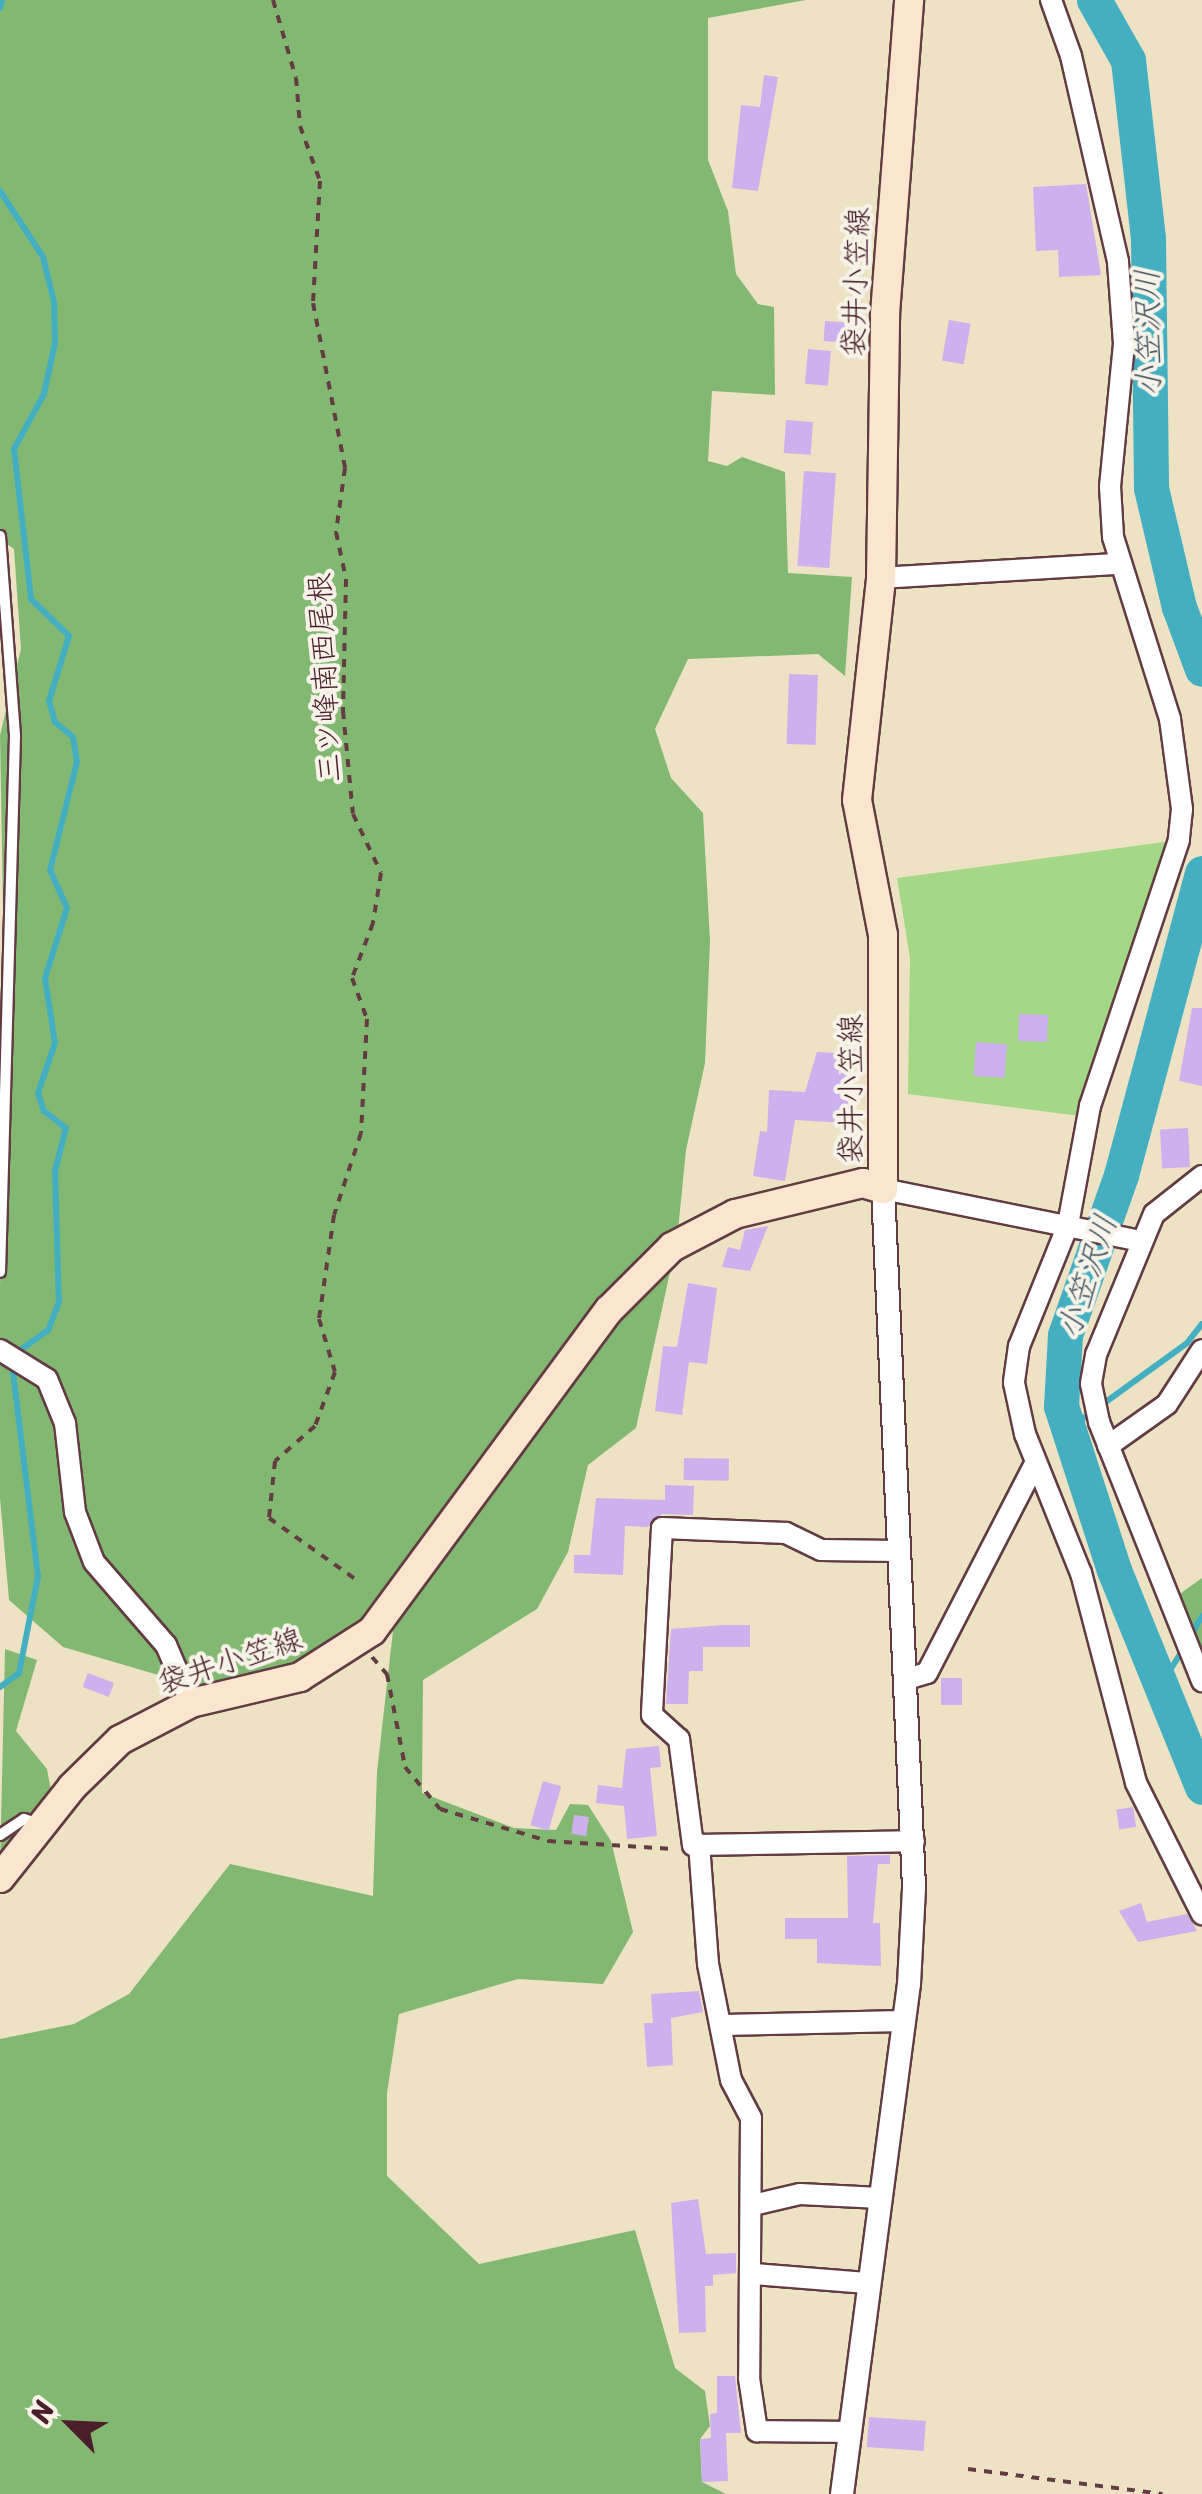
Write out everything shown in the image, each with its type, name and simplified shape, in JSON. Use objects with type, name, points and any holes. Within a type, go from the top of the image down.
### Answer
[{"type":"main road","name":"袋井小笠線","points":[[0,1878],[40,1825],[120,1740],[190,1703],[300,1677],[360,1642],[401,1596],[645,1269],[695,1231],[734,1214],[863,1183],[882,1189],[883,935],[857,800],[881,578],[885,314],[909,0]]},
{"type":"street","points":[[1051,0],[1071,56],[1118,262],[1124,344],[1110,509],[1118,564],[1170,719],[1182,809],[1179,840],[1090,1106],[1068,1226],[1019,1346],[1014,1383],[1036,1462],[1082,1573],[1136,1783],[1202,1914]]},
{"type":"street","points":[[881,578],[1118,564]]},
{"type":"street","points":[[1202,1176],[1154,1214],[1091,1384],[1108,1446],[1202,1681]]},
{"type":"street","points":[[842,2494],[846,2432],[904,2021],[914,1841],[882,1189],[1141,1241]]},
{"type":"street","points":[[0,1350],[47,1379],[65,1424],[75,1512],[94,1562],[166,1645],[190,1703]]},
{"type":"street","points":[[1108,1446],[1167,1404],[1202,1350]]},
{"type":"street","points":[[907,1679],[927,1673],[1036,1462]]},
{"type":"street","points":[[846,2432],[756,2430],[749,2378],[754,2274],[751,2118],[732,2080],[700,1907],[696,1845],[679,1739],[652,1715],[662,1528],[786,1534],[820,1550],[898,1551]]},
{"type":"street","points":[[696,1845],[914,1841]]},
{"type":"street","points":[[722,2025],[904,2021]]},
{"type":"street","points":[[754,2205],[800,2194],[880,2198]]},
{"type":"street","points":[[754,2274],[867,2283]]},
{"type":"lane","points":[[0,536],[15,736],[0,1272]]},
{"type":"lane","points":[[0,1835],[24,1819],[40,1825]]},
{"type":"path","name":"三ツ峰南西尾根","points":[[273,0],[296,78],[300,126],[320,181],[313,303],[346,468],[336,532],[346,579],[343,711],[354,814],[380,874],[373,923],[352,978],[367,1018],[361,1132],[334,1215],[319,1318],[335,1372],[315,1426],[275,1461],[270,1518],[355,1579]]},
{"type":"path","points":[[360,1642],[387,1674],[405,1767],[440,1809],[562,1842],[646,1850],[696,1845]]},
{"type":"path","points":[[968,2469],[1162,2494]]},
{"type":"green space","points":[[0,0],[806,0],[708,18],[708,160],[728,211],[736,274],[758,304],[774,307],[775,395],[712,391],[708,461],[727,466],[742,457],[785,472],[788,573],[852,577],[845,676],[818,654],[688,659],[655,729],[671,778],[703,813],[710,941],[705,1063],[686,1150],[677,1240],[636,1428],[588,1465],[568,1552],[537,1609],[423,1680],[422,1793],[514,1828],[556,1830],[570,1804],[588,1805],[611,1841],[633,1932],[603,1984],[518,1979],[399,2014],[387,2093],[387,2176],[479,2264],[635,2230],[675,2368],[705,2391],[710,2426],[700,2439],[702,2482],[726,2494],[0,2494],[0,2039],[74,2024],[129,1994],[230,1864],[373,1896],[377,1772],[394,1622],[374,1611],[322,1653],[261,1681],[199,1687],[63,1647],[9,1600],[0,1498],[0,1283],[8,1190],[0,735],[21,649],[14,549],[0,539]]},
{"type":"green space","points":[[1179,840],[1088,1117],[908,1094],[910,958],[897,878]]},
{"type":"green space","points":[[1202,1578],[1202,1677],[1170,1601]]},
{"type":"green space","points":[[5,1649],[37,1660],[16,1731],[47,1769],[52,1796],[0,1867]]},
{"type":"building","points":[[764,75],[778,77],[758,191],[732,188],[741,105],[760,107]]},
{"type":"building","points":[[1086,184],[1101,275],[1059,277],[1058,250],[1036,251],[1033,187]]},
{"type":"building","points":[[949,320],[971,324],[964,364],[942,360]]},
{"type":"building","points":[[825,321],[854,323],[853,343],[824,341]]},
{"type":"building","points":[[808,349],[831,351],[828,386],[805,384]]},
{"type":"building","points":[[786,420],[813,422],[811,455],[784,453]]},
{"type":"building","points":[[804,471],[836,473],[829,568],[797,566]]},
{"type":"building","points":[[789,674],[818,675],[816,745],[787,744]]},
{"type":"building","points":[[1192,1008],[1202,1008],[1202,1086],[1179,1081]]},
{"type":"building","points":[[1019,1014],[1048,1015],[1047,1042],[1018,1041]]},
{"type":"building","points":[[976,1042],[1007,1044],[1005,1078],[974,1076]]},
{"type":"building","points":[[817,1052],[852,1054],[847,1123],[795,1120],[785,1181],[753,1176],[760,1131],[767,1132],[769,1090],[805,1092]]},
{"type":"building","points":[[1188,1128],[1190,1167],[1162,1168],[1160,1129]]},
{"type":"building","points":[[768,1226],[750,1271],[722,1267],[728,1247],[740,1250],[745,1230]]},
{"type":"building","points":[[688,1283],[717,1288],[707,1364],[689,1362],[682,1415],[655,1411],[663,1346],[677,1347]]},
{"type":"building","points":[[684,1458],[729,1459],[729,1481],[684,1480]]},
{"type":"building","points":[[665,1485],[694,1486],[693,1515],[662,1514],[648,1527],[625,1526],[623,1575],[574,1573],[574,1555],[590,1555],[596,1498],[665,1500]]},
{"type":"building","points":[[750,1625],[750,1647],[703,1647],[703,1671],[689,1671],[688,1704],[666,1704],[671,1629]]},
{"type":"building","points":[[88,1673],[114,1683],[109,1697],[83,1687]]},
{"type":"building","points":[[941,1678],[962,1678],[962,1705],[941,1705]]},
{"type":"building","points":[[659,1746],[661,1767],[650,1768],[657,1836],[627,1839],[624,1806],[596,1803],[598,1785],[622,1788],[626,1749]]},
{"type":"building","points":[[543,1781],[561,1786],[549,1830],[530,1825]]},
{"type":"building","points":[[1133,1807],[1136,1827],[1119,1829],[1116,1810]]},
{"type":"building","points":[[574,1815],[589,1817],[586,1836],[571,1834]]},
{"type":"building","points":[[890,1855],[890,1864],[878,1864],[873,1923],[880,1923],[881,1966],[817,1963],[817,1939],[785,1939],[785,1918],[848,1918],[847,1856]]},
{"type":"building","points":[[1141,1903],[1147,1922],[1187,1914],[1197,1931],[1138,1942],[1119,1911]]},
{"type":"building","points":[[699,1991],[703,2012],[671,2018],[673,2065],[647,2067],[644,2023],[653,2023],[651,1994]]},
{"type":"building","points":[[698,2199],[706,2254],[736,2253],[736,2273],[713,2275],[713,2286],[705,2286],[706,2332],[679,2333],[671,2203]]},
{"type":"building","points":[[717,2376],[735,2376],[741,2433],[726,2433],[728,2481],[702,2482],[700,2439],[711,2438],[710,2414],[717,2413]]},
{"type":"building","points":[[869,2417],[926,2421],[924,2451],[867,2447]]},
{"type":"waterway","points":[[0,8],[2,0]]},
{"type":"waterway","name":"小笠沢川","points":[[1094,0],[1128,60],[1148,239],[1151,488],[1179,607],[1202,669]]},
{"type":"waterway","points":[[0,191],[43,257],[54,302],[55,343],[44,394],[14,449],[31,599],[69,636],[49,701],[55,722],[73,737],[77,762],[50,870],[67,908],[45,978],[55,1043],[38,1093],[44,1111],[66,1128],[55,1171],[59,1302],[48,1330],[16,1353]]},
{"type":"waterway","name":"小笠沢川","points":[[1202,873],[1121,1175],[1065,1335],[1061,1406],[1114,1570],[1202,1787]]},
{"type":"waterway","points":[[1067,1430],[1187,1343],[1202,1324]]},
{"type":"waterway","points":[[0,1687],[19,1673],[38,1576],[12,1365]]},
{"type":"waterway","points":[[1190,1637],[1202,1616]]},
{"type":"waterway","points":[[1160,1686],[1184,1648]]}]
